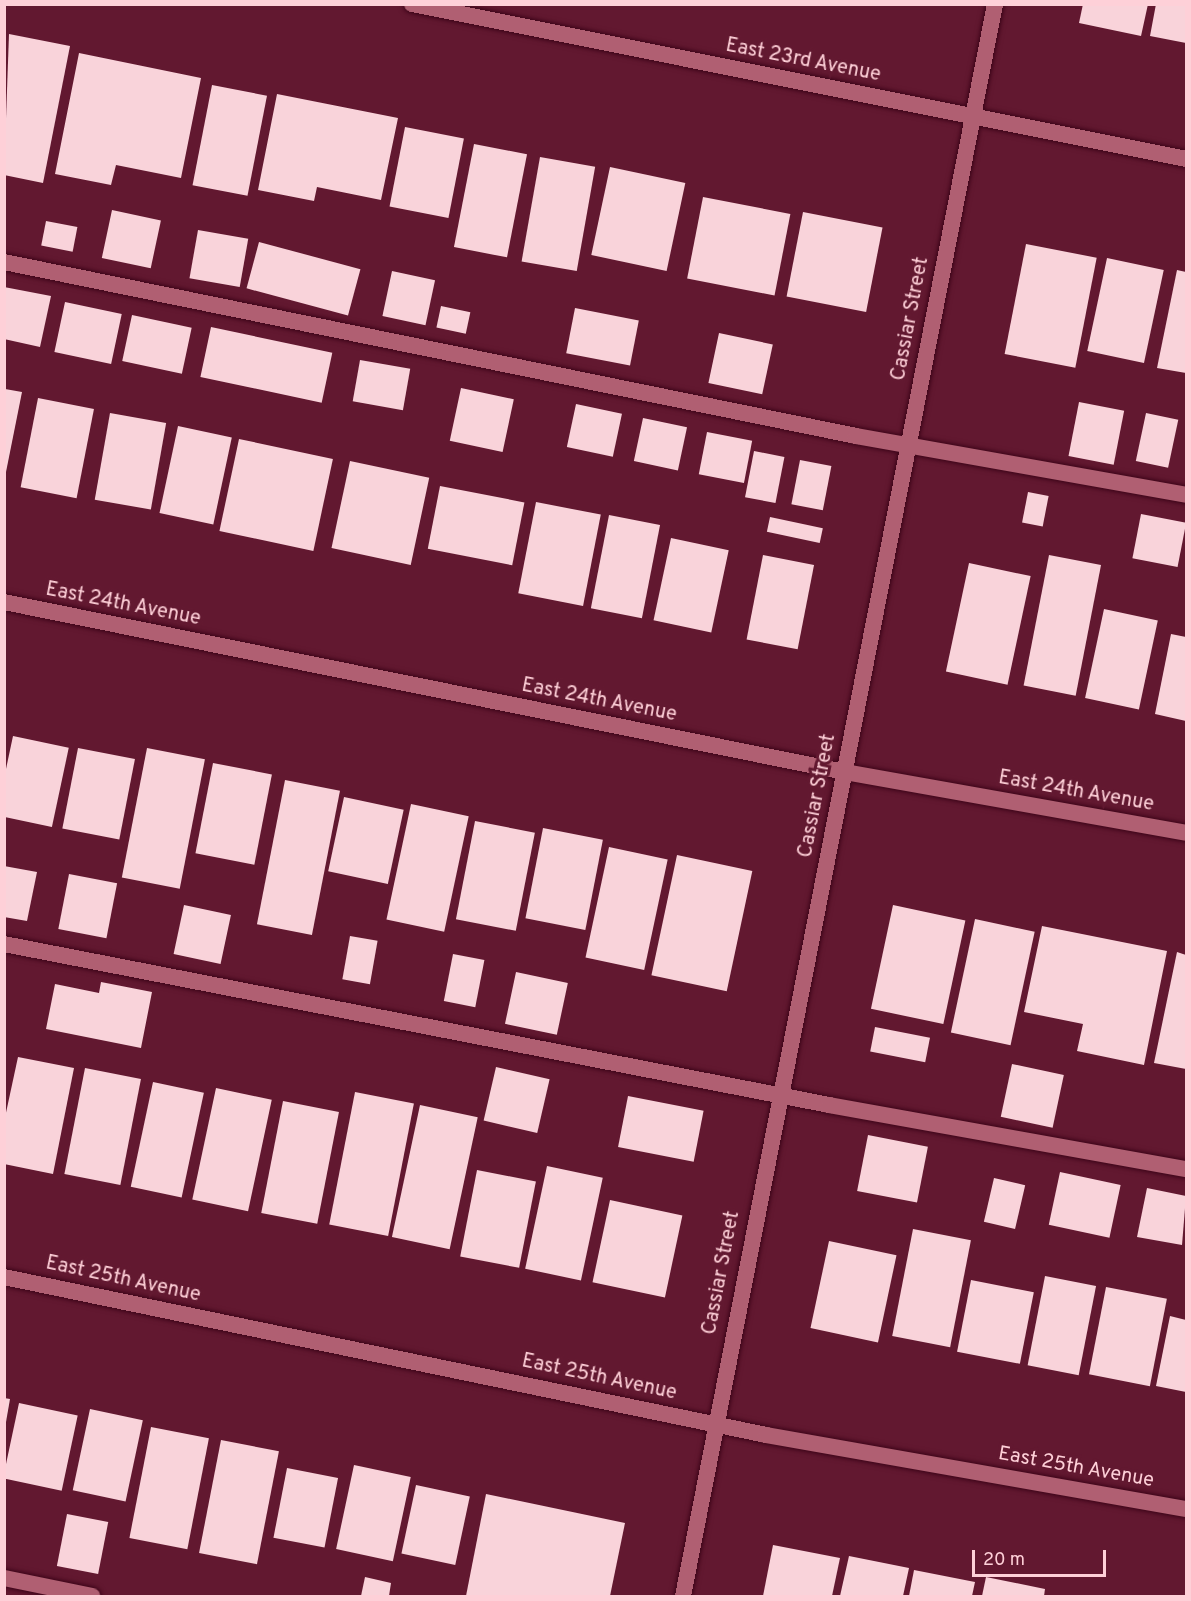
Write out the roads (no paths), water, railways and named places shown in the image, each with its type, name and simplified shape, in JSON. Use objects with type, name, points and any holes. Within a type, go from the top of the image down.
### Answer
[{"type":"street","name":"East 23rd Avenue","points":[[412,4],[972,119],[1186,159]]},
{"type":"street","name":"Cassiar Street","points":[[683,1596],[779,1095],[995,4]]},
{"type":"street","points":[[4,261],[908,446],[1186,495]]},
{"type":"street","name":"East 24th Avenue","points":[[4,602],[844,772],[1186,833]]},
{"type":"street","points":[[4,944],[779,1095],[1186,1169]]},
{"type":"street","name":"East 25th Avenue","points":[[4,1277],[715,1424],[1186,1509]]},
{"type":"street","points":[[4,1578],[92,1596]]}]
